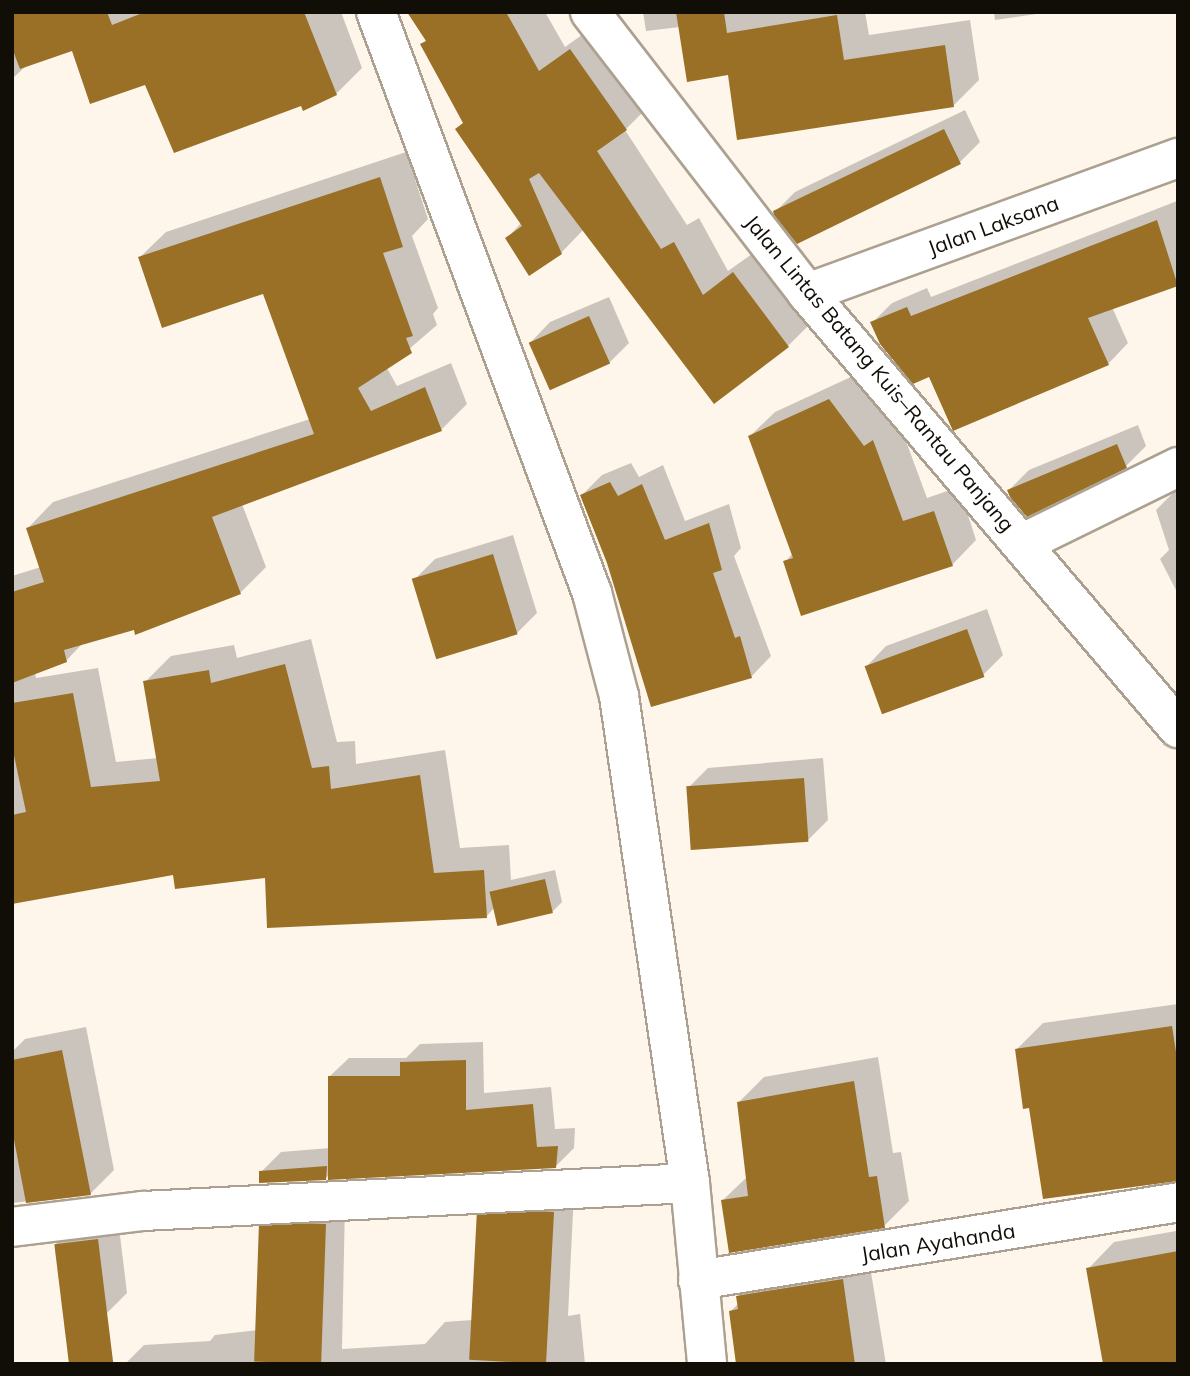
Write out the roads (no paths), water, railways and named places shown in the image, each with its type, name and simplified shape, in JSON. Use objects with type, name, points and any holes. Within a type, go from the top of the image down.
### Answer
[{"type":"street","points":[[376,12],[592,593],[619,696],[690,1183],[707,1364]]},
{"type":"street","name":"Jalan Lintas Batang Kuis–Rantau Panjang","points":[[590,12],[807,293],[1023,543],[1178,728]]},
{"type":"street","name":"Jalan Laksana","points":[[807,293],[1178,158]]},
{"type":"street","points":[[1023,543],[1178,467]]},
{"type":"street","points":[[12,1227],[143,1211],[690,1183]]},
{"type":"street","name":"Jalan Ayahanda","points":[[698,1280],[1178,1202]]}]
